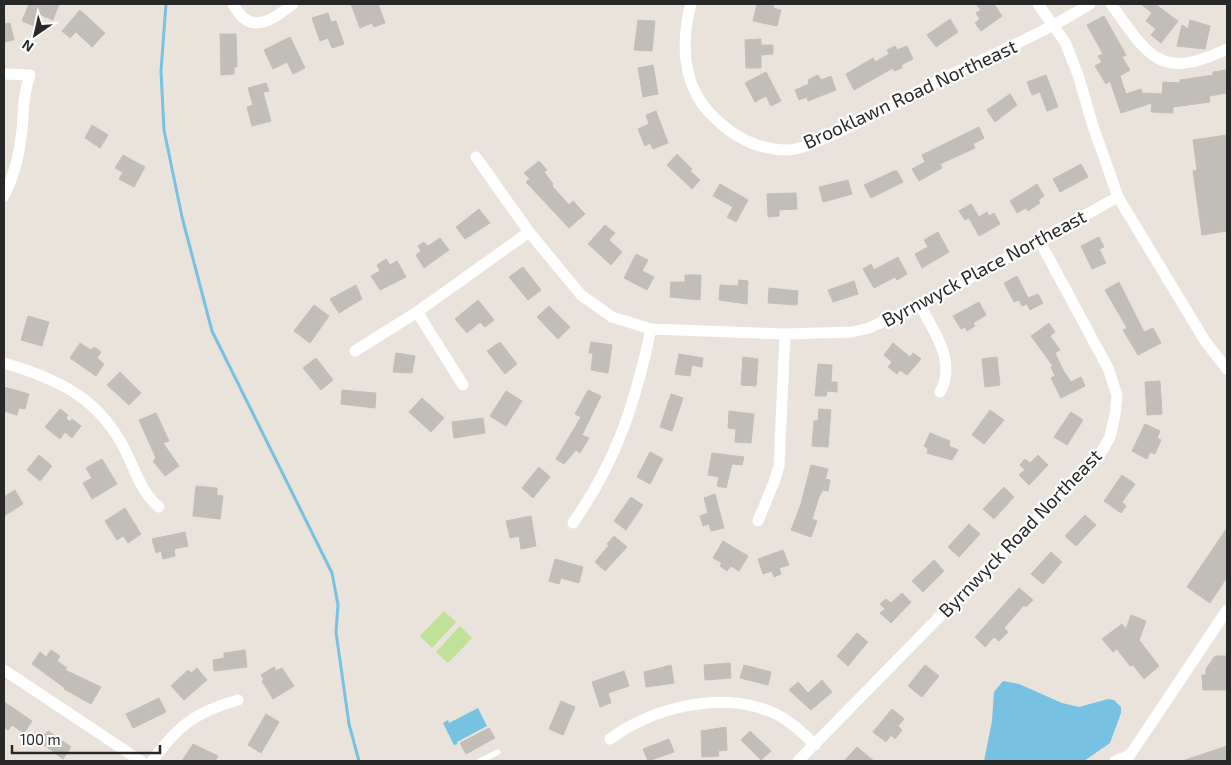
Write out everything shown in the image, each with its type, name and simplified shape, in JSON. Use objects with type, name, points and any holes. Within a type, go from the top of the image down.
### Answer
[{"type":"street","points":[[233,4],[237,12],[247,20],[260,24],[273,19],[293,4]]},
{"type":"street","name":"Brooklawn Road Northeast","points":[[691,4],[685,55],[688,78],[697,99],[725,127],[744,141],[768,148],[789,150],[812,144],[840,131],[947,76],[1054,26],[1090,4]]},
{"type":"street","points":[[1038,4],[1065,42],[1078,75],[1093,126],[1118,197],[1205,341],[1227,369]]},
{"type":"street","points":[[1111,4],[1134,36],[1151,54],[1170,64],[1188,64],[1227,49]]},
{"type":"street","points":[[4,74],[30,76],[23,92],[22,130],[15,167],[4,196]]},
{"type":"street","name":"Byrnwyck Place Northeast","points":[[476,157],[529,232],[569,282],[596,308],[618,320],[651,329],[785,334],[852,332],[885,322],[920,305],[1118,197]]},
{"type":"street","points":[[355,351],[417,312],[529,232]]},
{"type":"street","name":"Byrnwyck Road Northeast","points":[[798,761],[1102,451],[1110,437],[1117,395],[1108,368],[1039,240]]},
{"type":"street","points":[[920,305],[946,358],[947,376],[940,392]]},
{"type":"street","points":[[417,312],[463,385]]},
{"type":"street","points":[[573,523],[590,500],[618,446],[639,383],[651,329]]},
{"type":"street","points":[[758,521],[774,482],[778,466],[785,334]]},
{"type":"street","points":[[4,362],[54,380],[93,406],[117,437],[145,494],[159,507]]},
{"type":"street","points":[[1115,761],[1130,755],[1227,610]]},
{"type":"street","points":[[4,670],[140,761]]},
{"type":"street","points":[[152,761],[168,739],[186,722],[216,706],[238,700]]},
{"type":"street","points":[[610,739],[636,722],[658,713],[690,706],[739,703],[770,711],[786,719],[815,745]]},
{"type":"lane","points":[[480,761],[498,752]]},
{"type":"green space","points":[[444,611],[456,622],[432,648],[420,636]]},
{"type":"green space","points":[[460,626],[472,638],[448,663],[436,652]]},
{"type":"water","points":[[1003,681],[1019,684],[1062,703],[1079,707],[1108,699],[1114,700],[1121,707],[1121,713],[1110,743],[1084,761],[984,761],[992,721],[994,692]]},
{"type":"water","points":[[478,708],[487,726],[454,745],[443,723],[448,720],[449,723]]},
{"type":"building","points":[[29,4],[59,4],[53,20],[39,14],[34,26],[22,21]]},
{"type":"building","points":[[351,4],[378,4],[385,23],[374,27],[372,23],[360,28]]},
{"type":"building","points":[[757,4],[774,4],[773,8],[781,10],[777,26],[753,21]]},
{"type":"building","points":[[976,4],[994,4],[1002,16],[981,31],[975,23],[980,19],[976,13],[981,10]]},
{"type":"building","points":[[1141,4],[1155,4],[1178,21],[1161,43],[1151,35],[1156,29],[1146,21],[1152,13]]},
{"type":"building","points":[[80,10],[105,33],[92,47],[76,32],[70,38],[62,31]]},
{"type":"building","points":[[328,13],[331,22],[336,21],[344,44],[332,48],[328,38],[320,41],[312,18]]},
{"type":"building","points":[[1104,16],[1126,55],[1122,57],[1130,70],[1120,76],[1126,94],[1141,89],[1142,93],[1162,94],[1163,82],[1180,83],[1180,80],[1213,75],[1213,72],[1227,70],[1227,93],[1209,96],[1210,102],[1173,107],[1173,113],[1151,112],[1152,103],[1121,113],[1110,81],[1106,84],[1095,66],[1102,62],[1098,56],[1103,54],[1087,25]]},
{"type":"building","points":[[950,19],[958,32],[936,47],[927,35]]},
{"type":"building","points":[[638,20],[655,21],[652,51],[634,50]]},
{"type":"building","points":[[1190,20],[1210,26],[1205,49],[1177,46],[1182,25],[1188,29]]},
{"type":"building","points":[[10,23],[14,40],[4,42],[4,24]]},
{"type":"building","points":[[220,34],[236,34],[237,67],[234,67],[234,74],[221,75]]},
{"type":"building","points":[[290,37],[305,68],[293,74],[287,62],[273,69],[264,50]]},
{"type":"building","points":[[761,39],[761,45],[773,45],[773,54],[761,55],[761,68],[746,68],[745,40]]},
{"type":"building","points":[[895,46],[897,50],[907,46],[913,59],[901,65],[902,68],[894,71],[893,68],[854,90],[846,74],[873,58],[875,62],[889,54],[887,50]]},
{"type":"building","points":[[653,65],[658,94],[643,97],[638,68]]},
{"type":"building","points":[[766,72],[781,101],[771,106],[766,96],[755,102],[745,83]]},
{"type":"building","points":[[818,75],[821,80],[831,76],[836,90],[808,101],[807,97],[799,100],[795,90],[809,84],[808,80]]},
{"type":"building","points":[[1046,75],[1058,107],[1047,111],[1040,92],[1032,95],[1027,82]]},
{"type":"building","points":[[266,83],[269,91],[263,92],[271,121],[252,126],[247,107],[253,105],[248,88]]},
{"type":"building","points":[[1010,94],[1017,105],[995,122],[987,110]]},
{"type":"building","points":[[656,111],[668,143],[653,149],[650,143],[645,146],[638,129],[649,124],[646,115]]},
{"type":"building","points":[[92,125],[108,135],[100,148],[85,138]]},
{"type":"building","points":[[979,127],[984,138],[973,144],[975,148],[940,164],[942,168],[919,181],[912,169],[925,162],[922,155]]},
{"type":"building","points":[[1227,135],[1227,231],[1202,235],[1193,171],[1197,170],[1193,140]]},
{"type":"building","points":[[677,154],[692,169],[690,171],[700,180],[692,189],[667,165]]},
{"type":"building","points":[[123,155],[145,167],[134,187],[119,179],[123,172],[115,168]]},
{"type":"building","points":[[539,161],[547,170],[544,172],[553,184],[552,186],[569,205],[573,201],[585,214],[569,228],[526,182],[530,179],[524,173]]},
{"type":"building","points":[[1081,164],[1088,177],[1060,192],[1053,179]]},
{"type":"building","points":[[897,171],[903,182],[871,198],[864,185]]},
{"type":"building","points":[[848,180],[852,194],[823,202],[819,187]]},
{"type":"building","points":[[720,184],[748,200],[736,222],[727,217],[733,207],[713,196]]},
{"type":"building","points":[[1037,184],[1044,196],[1038,200],[1040,203],[1028,211],[1026,208],[1017,213],[1010,201]]},
{"type":"building","points":[[796,193],[797,209],[779,210],[779,216],[768,217],[767,194]]},
{"type":"building","points":[[971,204],[979,217],[987,212],[989,216],[994,213],[1000,224],[979,236],[969,218],[965,220],[959,211]]},
{"type":"building","points":[[479,209],[490,223],[465,239],[456,227]]},
{"type":"building","points":[[605,225],[615,233],[609,240],[622,252],[611,265],[588,244]]},
{"type":"building","points":[[938,232],[949,252],[922,268],[915,254],[928,247],[924,240]]},
{"type":"building","points":[[1099,237],[1104,247],[1099,249],[1106,263],[1092,269],[1081,246]]},
{"type":"building","points":[[440,238],[449,250],[424,268],[416,255],[421,251],[418,246],[424,242],[428,246]]},
{"type":"building","points":[[636,254],[648,260],[642,271],[654,277],[647,290],[624,278]]},
{"type":"building","points":[[898,257],[907,274],[897,280],[895,277],[874,288],[863,269],[871,264],[874,270]]},
{"type":"building","points":[[386,259],[390,265],[397,261],[406,277],[380,290],[371,276],[380,271],[377,265]]},
{"type":"building","points":[[523,267],[541,290],[528,300],[509,277]]},
{"type":"building","points":[[685,275],[701,275],[700,300],[670,297],[671,282],[685,282]]},
{"type":"building","points":[[1017,276],[1028,298],[1038,294],[1043,303],[1030,310],[1027,304],[1022,306],[1019,300],[1014,302],[1004,283]]},
{"type":"building","points":[[739,280],[748,281],[747,304],[719,300],[720,285],[738,286]]},
{"type":"building","points":[[854,281],[858,294],[833,302],[828,290]]},
{"type":"building","points":[[1119,282],[1144,332],[1153,328],[1161,343],[1138,355],[1123,330],[1127,328],[1105,290]]},
{"type":"building","points":[[356,285],[362,299],[339,313],[330,299]]},
{"type":"building","points":[[769,288],[798,291],[797,305],[768,303]]},
{"type":"building","points":[[478,300],[494,320],[485,327],[480,322],[467,333],[455,319]]},
{"type":"building","points":[[979,302],[986,315],[973,323],[975,326],[967,331],[965,327],[961,329],[953,316]]},
{"type":"building","points":[[314,305],[329,316],[310,343],[294,331]]},
{"type":"building","points":[[549,306],[570,327],[558,339],[537,317]]},
{"type":"building","points":[[28,316],[49,322],[42,346],[21,340]]},
{"type":"building","points":[[1049,323],[1055,332],[1050,336],[1060,350],[1055,353],[1063,370],[1071,382],[1081,377],[1085,386],[1061,398],[1051,378],[1055,376],[1051,367],[1053,366],[1031,336]]},
{"type":"building","points":[[500,342],[517,364],[505,374],[487,351]]},
{"type":"building","points":[[591,342],[612,345],[608,373],[591,370],[593,353],[589,353]]},
{"type":"building","points":[[80,343],[91,350],[94,347],[101,352],[97,358],[104,364],[96,376],[70,358]]},
{"type":"building","points":[[893,343],[910,357],[913,353],[921,359],[907,375],[900,370],[897,374],[888,367],[892,362],[884,355]]},
{"type":"building","points":[[396,353],[415,356],[412,373],[393,372]]},
{"type":"building","points":[[679,354],[703,358],[702,367],[692,365],[690,376],[675,374]]},
{"type":"building","points":[[743,357],[758,359],[756,386],[741,385]]},
{"type":"building","points":[[997,357],[1000,385],[985,387],[982,359]]},
{"type":"building","points":[[316,358],[333,380],[321,390],[303,368]]},
{"type":"building","points":[[818,364],[832,365],[831,382],[837,382],[837,392],[827,391],[826,396],[815,396]]},
{"type":"building","points":[[120,372],[141,393],[129,405],[107,385]]},
{"type":"building","points":[[1160,381],[1162,414],[1147,415],[1145,382]]},
{"type":"building","points":[[4,387],[29,394],[25,409],[19,408],[17,415],[4,411]]},
{"type":"building","points":[[342,390],[376,393],[375,408],[341,404]]},
{"type":"building","points":[[588,390],[601,396],[582,435],[589,438],[580,453],[576,450],[564,464],[556,459],[581,417],[575,414]]},
{"type":"building","points":[[506,391],[522,401],[506,426],[490,416]]},
{"type":"building","points":[[671,394],[683,398],[672,431],[660,427]]},
{"type":"building","points":[[422,398],[444,418],[431,432],[409,412]]},
{"type":"building","points":[[60,409],[68,415],[66,418],[70,422],[72,419],[81,426],[72,438],[65,432],[60,439],[45,427]]},
{"type":"building","points":[[819,409],[831,410],[828,447],[812,446],[814,421],[818,421]]},
{"type":"building","points":[[990,410],[1004,420],[984,444],[972,435]]},
{"type":"building","points":[[729,411],[754,414],[751,443],[735,442],[736,429],[728,428]]},
{"type":"building","points":[[1071,412],[1083,420],[1067,445],[1054,437]]},
{"type":"building","points":[[156,413],[169,441],[163,443],[179,466],[165,476],[153,461],[156,458],[139,420]]},
{"type":"building","points":[[483,418],[485,433],[454,438],[452,422]]},
{"type":"building","points":[[1145,424],[1160,431],[1157,438],[1161,440],[1155,454],[1150,452],[1147,459],[1132,451]]},
{"type":"building","points":[[930,433],[950,441],[949,446],[958,450],[952,460],[927,453],[928,449],[924,446]]},
{"type":"building","points":[[650,452],[663,459],[650,484],[637,477]]},
{"type":"building","points":[[712,453],[744,457],[742,465],[732,464],[726,488],[717,486],[719,477],[708,475]]},
{"type":"building","points":[[39,455],[52,466],[40,481],[27,470]]},
{"type":"building","points":[[1038,455],[1048,465],[1029,485],[1019,475],[1025,470],[1020,465],[1025,459],[1030,463]]},
{"type":"building","points":[[102,459],[117,484],[92,499],[83,483],[92,478],[86,468]]},
{"type":"building","points":[[811,465],[828,469],[825,479],[830,480],[828,491],[823,490],[819,497],[812,519],[817,521],[811,537],[791,530],[801,504]]},
{"type":"building","points":[[539,467],[550,477],[533,498],[522,488]]},
{"type":"building","points":[[1122,475],[1135,484],[1122,502],[1126,506],[1121,513],[1104,501]]},
{"type":"building","points":[[196,486],[217,488],[217,495],[223,496],[220,519],[193,516]]},
{"type":"building","points":[[1004,487],[1014,497],[994,519],[983,509]]},
{"type":"building","points":[[15,490],[23,504],[4,516],[4,497]]},
{"type":"building","points":[[715,494],[724,528],[711,531],[709,524],[703,526],[700,516],[708,513],[704,498]]},
{"type":"building","points":[[631,497],[643,505],[626,530],[614,521]]},
{"type":"building","points":[[125,508],[141,534],[128,543],[123,536],[117,540],[105,521]]},
{"type":"building","points":[[1085,515],[1096,525],[1076,546],[1065,536]]},
{"type":"building","points":[[531,516],[536,546],[521,549],[519,536],[510,538],[506,521]]},
{"type":"building","points":[[969,524],[980,534],[959,557],[948,547]]},
{"type":"building","points":[[1227,528],[1227,577],[1210,603],[1187,587]]},
{"type":"building","points":[[185,532],[188,546],[174,549],[175,556],[163,559],[161,551],[156,553],[152,539]]},
{"type":"building","points":[[614,536],[627,547],[605,571],[595,562]]},
{"type":"building","points":[[723,541],[748,556],[739,571],[731,566],[727,571],[720,566],[722,563],[713,558]]},
{"type":"building","points":[[783,550],[789,565],[779,568],[781,574],[774,577],[772,571],[763,574],[758,559]]},
{"type":"building","points":[[1051,552],[1062,562],[1043,584],[1031,574]]},
{"type":"building","points":[[555,559],[583,567],[579,583],[561,578],[559,584],[549,581]]},
{"type":"building","points":[[934,560],[944,571],[923,592],[912,581]]},
{"type":"building","points":[[1019,588],[1033,600],[1026,607],[1024,605],[1004,628],[1008,632],[999,641],[994,637],[985,647],[975,637]]},
{"type":"building","points":[[902,593],[911,602],[891,623],[880,613],[885,609],[880,604],[886,599],[891,603]]},
{"type":"building","points":[[1131,615],[1146,621],[1139,640],[1159,666],[1144,679],[1133,665],[1130,666],[1117,649],[1113,652],[1102,639],[1122,624],[1126,629]]},
{"type":"building","points":[[857,633],[868,642],[848,666],[837,656]]},
{"type":"building","points":[[51,650],[60,656],[57,661],[67,668],[65,670],[101,687],[91,704],[64,689],[32,664],[40,652],[46,657]]},
{"type":"building","points":[[245,650],[247,667],[214,671],[213,660],[224,658],[224,653]]},
{"type":"building","points":[[1215,656],[1227,656],[1227,687],[1225,690],[1203,690],[1202,675],[1206,675],[1206,669]]},
{"type":"building","points":[[730,663],[731,678],[705,680],[704,665]]},
{"type":"building","points":[[671,665],[674,683],[646,687],[644,672]]},
{"type":"building","points":[[744,665],[771,672],[768,685],[740,678]]},
{"type":"building","points":[[925,665],[939,676],[922,697],[908,686]]},
{"type":"building","points":[[274,667],[276,671],[282,668],[294,686],[273,699],[262,681],[264,680],[261,675]]},
{"type":"building","points":[[197,668],[207,680],[184,700],[171,686],[188,670],[191,673]]},
{"type":"building","points":[[624,671],[629,686],[608,693],[611,703],[600,707],[592,682]]},
{"type":"building","points":[[822,680],[832,692],[811,710],[789,690],[798,682],[808,693]]},
{"type":"building","points":[[159,698],[166,712],[133,728],[126,714]]},
{"type":"building","points":[[561,701],[575,707],[563,735],[549,729]]},
{"type":"building","points":[[4,702],[32,721],[24,733],[12,725],[8,730],[4,727]]},
{"type":"building","points":[[892,709],[904,719],[898,726],[902,730],[895,739],[891,735],[886,742],[873,732]]},
{"type":"building","points":[[266,714],[279,722],[261,753],[248,745]]},
{"type":"building","points":[[726,727],[727,750],[718,751],[719,756],[702,757],[701,731]]},
{"type":"building","points":[[489,728],[495,738],[466,754],[460,743]]},
{"type":"building","points":[[48,731],[71,747],[63,759],[40,742]]},
{"type":"building","points":[[750,731],[771,751],[761,760],[741,740]]},
{"type":"building","points":[[669,739],[674,752],[648,761],[643,749]]},
{"type":"building","points":[[193,744],[218,756],[215,761],[182,761]]},
{"type":"building","points":[[1227,746],[1227,761],[1185,760]]},
{"type":"building","points":[[857,747],[874,761],[844,761]]},
{"type":"waterway","points":[[166,4],[161,71],[164,130],[182,217],[212,331],[332,573],[338,605],[336,632],[349,724],[359,761]]}]
